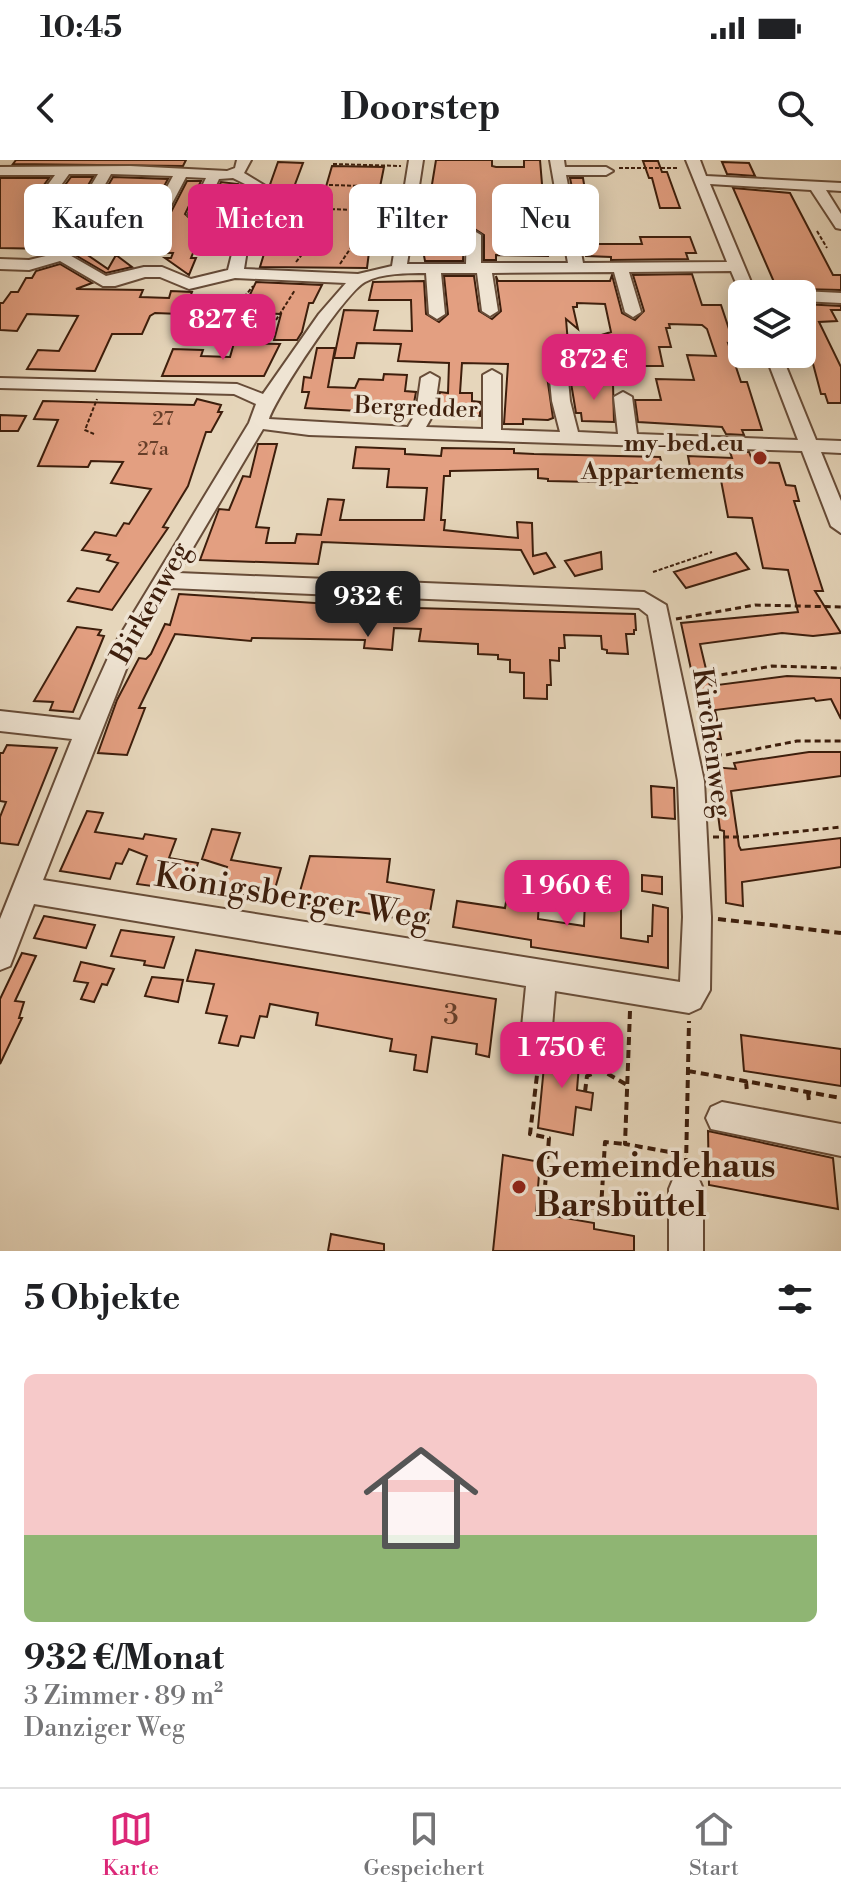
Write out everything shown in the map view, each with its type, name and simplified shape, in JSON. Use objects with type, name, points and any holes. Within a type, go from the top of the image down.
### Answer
[{"type":"street","points":[[0,171],[63,173],[107,170],[214,175],[241,170],[244,160]]},
{"type":"street","points":[[693,160],[744,280]]},
{"type":"street","points":[[413,184],[416,163]]},
{"type":"street","points":[[576,266],[558,165],[606,171]]},
{"type":"street","points":[[99,184],[107,170]]},
{"type":"street","points":[[172,191],[182,172]]},
{"type":"street","points":[[55,184],[63,173]]},
{"type":"street","points":[[234,173],[254,184]]},
{"type":"street","points":[[210,184],[214,175]]},
{"type":"street","points":[[701,180],[841,187]]},
{"type":"street","points":[[816,186],[841,225]]},
{"type":"street","points":[[476,248],[490,311]]},
{"type":"street","points":[[0,264],[29,265],[57,256],[77,264],[103,281],[115,281],[144,272],[162,272],[189,284],[235,273],[358,279],[399,269],[738,266]]},
{"type":"street","points":[[235,273],[239,256]]},
{"type":"street","points":[[399,269],[401,256]]},
{"type":"street","points":[[620,266],[633,312]]},
{"type":"street","points":[[433,268],[437,314]]},
{"type":"street","name":"Birkenweg","points":[[0,956],[87,731],[158,576],[258,423],[266,402],[325,317],[358,279]]},
{"type":"street","points":[[816,297],[841,298]]},
{"type":"street","points":[[779,368],[841,526]]},
{"type":"street","points":[[558,369],[561,401],[570,436]]},
{"type":"street","points":[[492,375],[492,435]]},
{"type":"street","points":[[413,433],[425,413],[430,378]]},
{"type":"street","points":[[0,383],[237,389],[266,402]]},
{"type":"street","points":[[623,397],[628,438]]},
{"type":"street","name":"Bergredder","points":[[258,423],[309,429],[841,447]]},
{"type":"street","name":"Kirchenweg","points":[[158,576],[644,600],[658,611],[691,781],[697,917],[695,990],[689,998]]},
{"type":"street","points":[[0,721],[87,731]]},
{"type":"street","name":"Königsberger Weg","points":[[25,890],[689,998]]},
{"type":"street","points":[[537,1027],[542,974]]},
{"type":"street","points":[[722,1118],[841,1140]]},
{"type":"street","points":[[686,1189],[686,1251]]},
{"type":"path","points":[[333,164],[416,163]]},
{"type":"path","points":[[817,231],[827,248]]},
{"type":"path","points":[[331,277],[349,250]]},
{"type":"path","points":[[285,275],[300,256]]},
{"type":"path","points":[[233,311],[263,274]]},
{"type":"path","points":[[276,320],[304,276]]},
{"type":"path","points":[[94,434],[85,430],[101,387]]},
{"type":"path","points":[[653,572],[712,552]]},
{"type":"path","points":[[661,622],[755,605],[841,607]]},
{"type":"path","points":[[672,684],[772,666],[841,668]]},
{"type":"path","points":[[686,754],[726,755],[797,741],[841,741]]},
{"type":"path","points":[[694,836],[744,840],[809,827],[841,827]]},
{"type":"path","points":[[697,917],[841,933]]},
{"type":"path","points":[[625,1144],[631,989]]},
{"type":"path","points":[[686,1189],[689,998]]},
{"type":"path","points":[[537,1027],[542,1037],[530,1134],[549,1138],[544,1199],[601,1209],[605,1142],[686,1155]]},
{"type":"path","points":[[585,1092],[587,1076],[601,1070],[627,1085]]},
{"type":"path","points":[[688,1071],[841,1098]]},
{"type":"path","points":[[746,1081],[747,1092]]},
{"type":"path","points":[[808,1092],[809,1102]]},
{"type":"building","points":[[16,160],[186,160],[183,166],[13,164]]},
{"type":"building","points":[[436,160],[492,160],[492,166],[496,167],[524,167],[524,160],[540,160],[542,184],[492,184],[492,256],[496,256],[496,260],[484,260],[484,235],[476,230],[476,184],[432,184]]},
{"type":"building","points":[[643,161],[658,161],[662,172],[667,172],[680,208],[660,208],[652,178],[649,178]]},
{"type":"building","points":[[278,162],[303,163],[295,184],[270,184]]},
{"type":"building","points":[[722,162],[749,163],[755,176],[727,174]]},
{"type":"building","points":[[332,166],[384,167],[381,184],[349,184],[349,256],[368,256],[367,268],[260,267],[263,256],[333,256],[333,184],[327,184]]},
{"type":"building","points":[[71,177],[93,177],[89,184],[66,184]]},
{"type":"building","points":[[113,177],[168,179],[165,184],[109,184]]},
{"type":"building","points":[[0,178],[49,178],[45,184],[24,184],[24,248],[0,248]]},
{"type":"building","points":[[570,178],[583,178],[584,184],[571,184]]},
{"type":"building","points":[[187,181],[201,181],[200,184],[188,184],[185,214],[188,217],[188,256],[196,258],[189,275],[165,258],[171,258],[172,210]]},
{"type":"building","points":[[733,188],[790,193],[833,275],[841,275],[841,290],[816,289],[816,280],[773,280]]},
{"type":"building","points":[[640,237],[690,237],[696,253],[686,253],[688,259],[611,260],[611,257],[586,256],[599,256],[599,244],[642,244]]},
{"type":"building","points":[[77,256],[89,256],[108,269],[117,256],[132,267],[106,273]]},
{"type":"building","points":[[424,256],[463,256],[463,261],[425,261]]},
{"type":"building","points":[[60,264],[92,283],[76,289],[143,290],[140,297],[169,298],[171,291],[192,292],[185,310],[180,314],[155,313],[150,316],[142,334],[112,334],[95,371],[27,369],[38,350],[59,351],[78,316],[27,314],[17,331],[0,330],[0,303],[11,292],[18,292],[26,278],[32,278],[36,271]]},
{"type":"building","points":[[692,274],[702,305],[721,305],[728,326],[728,368],[736,368],[741,382],[747,382],[762,430],[742,430],[744,435],[726,434],[722,427],[638,422],[635,400],[661,400],[656,379],[694,380],[687,355],[716,356],[707,329],[702,325],[669,324],[670,328],[666,328],[671,347],[659,347],[663,366],[600,366],[595,337],[611,332],[605,304],[577,303],[577,307],[573,307],[578,329],[566,319],[570,368],[557,361],[546,369],[553,418],[548,420],[523,419],[523,424],[504,424],[508,364],[462,363],[460,393],[472,393],[472,401],[480,402],[480,416],[436,415],[440,392],[448,393],[449,363],[398,361],[401,344],[357,343],[354,358],[334,358],[344,310],[378,311],[374,330],[412,331],[411,300],[369,300],[373,282],[424,281],[426,314],[439,322],[448,314],[444,276],[474,276],[479,311],[492,319],[501,311],[496,276],[498,281],[610,281],[612,275],[622,313],[635,320],[644,311],[633,275]]},
{"type":"building","points":[[256,282],[322,285],[313,303],[309,303],[297,340],[274,340],[281,314],[255,313],[253,319],[214,317],[219,302],[247,301]]},
{"type":"building","points":[[816,305],[841,306],[841,310],[831,310],[837,321],[819,322],[841,367],[841,403],[828,403],[825,394],[821,394],[814,368]]},
{"type":"building","points":[[234,343],[280,344],[264,376],[162,376],[173,349],[203,350],[201,356],[230,357]]},
{"type":"building","points":[[317,348],[335,348],[328,387],[355,388],[359,379],[383,380],[384,374],[407,375],[405,391],[416,392],[412,414],[305,408],[309,392],[302,392],[304,377],[311,378]]},
{"type":"building","points":[[571,383],[613,384],[614,422],[582,421],[581,413],[576,413]]},
{"type":"building","points":[[197,399],[221,405],[218,412],[222,412],[211,432],[206,432],[188,486],[163,527],[168,528],[112,610],[68,601],[77,588],[99,592],[118,563],[107,560],[110,555],[82,550],[95,532],[116,536],[124,523],[129,524],[151,489],[111,483],[123,462],[91,461],[88,467],[38,466],[58,420],[34,419],[43,401],[194,405]]},
{"type":"building","points":[[0,415],[26,416],[18,431],[0,431]]},
{"type":"building","points":[[258,444],[277,444],[256,527],[269,528],[266,543],[295,543],[297,534],[321,535],[328,499],[344,500],[340,520],[424,520],[427,488],[387,487],[389,469],[353,468],[356,447],[405,449],[405,454],[441,456],[442,448],[660,457],[664,473],[635,473],[637,483],[548,481],[538,478],[538,469],[450,471],[450,476],[444,476],[441,520],[445,520],[444,530],[518,538],[517,522],[532,523],[533,556],[546,553],[555,567],[534,574],[521,550],[322,542],[318,564],[200,560],[219,509],[229,510],[243,476],[250,477]]},
{"type":"building","points":[[730,452],[749,452],[753,462],[779,463],[786,485],[795,486],[799,501],[794,501],[823,591],[815,591],[841,633],[813,636],[782,633],[700,644],[710,686],[787,676],[841,678],[841,719],[831,699],[816,701],[814,698],[715,710],[721,739],[706,739],[681,623],[798,612],[788,570],[763,568],[752,518],[728,517],[720,475],[691,473],[688,456],[732,458]]},
{"type":"building","points":[[601,552],[602,569],[575,576],[565,561]]},
{"type":"building","points":[[736,553],[749,569],[686,588],[674,572]]},
{"type":"building","points":[[179,594],[376,607],[635,614],[636,630],[634,634],[626,634],[628,654],[607,653],[602,649],[601,636],[564,635],[565,648],[559,648],[559,661],[550,660],[551,685],[547,685],[547,699],[524,698],[524,673],[510,672],[510,660],[498,659],[498,655],[478,654],[478,644],[419,641],[421,629],[394,628],[392,650],[364,648],[365,640],[252,638],[251,641],[175,634],[139,708],[145,708],[127,755],[98,753],[117,700],[139,658],[146,659],[151,654],[165,624],[170,625]]},
{"type":"building","points":[[77,627],[101,630],[98,635],[104,636],[73,712],[50,710],[53,702],[34,701]]},
{"type":"building","points":[[7,745],[57,748],[18,845],[0,843],[0,817],[6,802],[0,801],[0,753]]},
{"type":"building","points":[[809,752],[841,752],[841,776],[731,791],[739,846],[741,850],[841,838],[841,867],[742,882],[743,906],[726,903],[724,831],[720,830],[712,767],[736,769],[734,763]]},
{"type":"building","points":[[651,786],[674,788],[675,819],[652,817]]},
{"type":"building","points":[[87,811],[103,813],[95,832],[143,839],[145,834],[176,839],[169,858],[198,863],[189,891],[137,884],[147,856],[129,849],[122,864],[116,863],[110,879],[60,871]]},
{"type":"building","points":[[212,829],[240,833],[231,860],[281,868],[272,899],[219,890],[227,867],[202,859]]},
{"type":"building","points":[[310,856],[390,859],[387,882],[434,890],[428,923],[297,902]]},
{"type":"building","points":[[642,875],[662,877],[662,894],[642,891]]},
{"type":"building","points":[[519,878],[540,882],[538,919],[584,926],[585,899],[621,907],[621,938],[648,942],[648,936],[652,936],[653,905],[668,908],[668,968],[531,947],[531,940],[453,927],[457,901],[505,908],[509,884],[518,885]]},
{"type":"building","points":[[44,916],[95,925],[86,948],[34,938]]},
{"type":"building","points":[[121,930],[174,937],[164,968],[144,965],[145,961],[111,956]]},
{"type":"building","points":[[196,950],[496,999],[489,1057],[476,1054],[477,1044],[432,1037],[427,1072],[414,1070],[416,1055],[390,1051],[392,1039],[316,1025],[318,1013],[270,1004],[267,1017],[260,1016],[254,1038],[241,1036],[238,1046],[219,1043],[227,1016],[206,1013],[214,984],[187,981]]},
{"type":"building","points":[[22,953],[36,956],[15,1001],[24,1002],[19,1018],[22,1018],[0,1064],[0,999]]},
{"type":"building","points":[[81,962],[114,969],[107,985],[102,984],[94,1002],[81,999],[88,983],[74,981]]},
{"type":"building","points":[[152,977],[183,980],[178,1002],[145,996]]},
{"type":"building","points":[[741,1035],[841,1049],[841,1086],[744,1071]]},
{"type":"building","points":[[551,1042],[575,1046],[575,1051],[580,1052],[577,1090],[593,1093],[591,1110],[576,1107],[573,1135],[538,1128],[546,1046],[550,1047]]},
{"type":"building","points":[[708,1131],[833,1158],[838,1209],[709,1185]]},
{"type":"building","name":"Gemeindehaus Barsbüttel","points":[[503,1155],[540,1162],[536,1213],[594,1223],[594,1229],[634,1236],[634,1251],[493,1251]]},
{"type":"building","points":[[331,1234],[384,1244],[384,1251],[328,1251]]},
{"type":"place","name":"my-bed.eu Appartements","points":[[760,458]]},
{"type":"place","name":"Gemeindehaus Barsbüttel","points":[[519,1187]]}]
